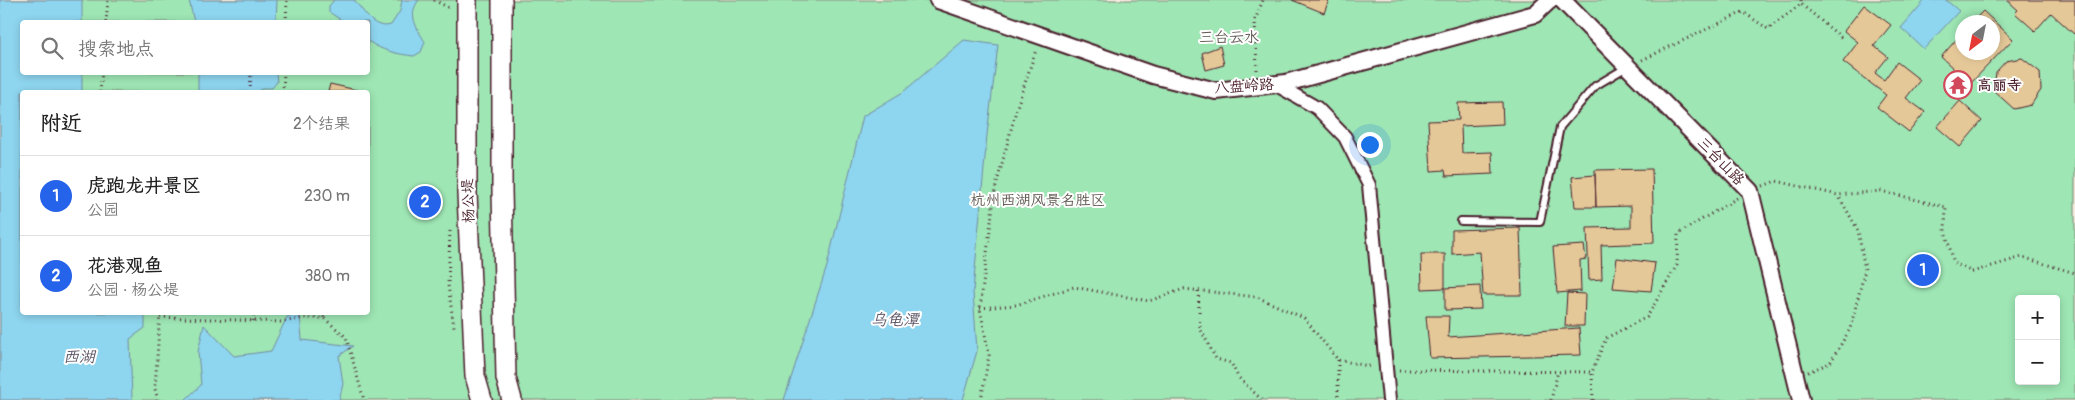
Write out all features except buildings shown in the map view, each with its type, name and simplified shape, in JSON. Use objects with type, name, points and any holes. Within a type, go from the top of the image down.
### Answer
[{"type":"main road","name":"杨公堤","points":[[467,0],[468,193],[475,376],[482,400]]},
{"type":"main road","points":[[502,0],[502,180],[506,378],[512,400]]},
{"type":"street","name":"八盘岭路","points":[[938,0],[1153,75],[1216,91],[1286,83],[1535,14],[1550,0]]},
{"type":"street","name":"三台山路","points":[[1562,0],[1750,191],[1801,400]]},
{"type":"street","points":[[1275,84],[1317,108],[1345,137],[1369,185],[1389,400]]},
{"type":"lane","points":[[1461,221],[1540,222],[1560,126],[1595,86],[1628,66]]},
{"type":"path","points":[[106,20],[108,0]]},
{"type":"path","points":[[1263,0],[1255,20],[1256,69],[1275,84]]},
{"type":"path","points":[[286,1],[286,20]]},
{"type":"path","points":[[1628,66],[1743,12],[1768,29],[1801,2],[1843,39]]},
{"type":"path","points":[[982,400],[989,355],[980,308],[995,190],[1017,107],[1037,49],[1044,37]]},
{"type":"path","points":[[100,90],[102,75]]},
{"type":"path","points":[[250,90],[251,75]]},
{"type":"path","points":[[283,90],[284,75]]},
{"type":"path","points":[[1593,400],[1592,372],[1606,338],[1647,317],[1677,265],[1678,234],[1750,191],[1776,180],[1838,195],[1882,191],[1946,208],[1945,231],[1954,263],[1972,272],[2022,258],[2075,273]]},
{"type":"path","points":[[1796,377],[1830,363],[1850,329],[1864,270],[1858,230],[1838,195]]},
{"type":"path","points":[[980,308],[1016,305],[1074,287],[1149,301],[1184,289],[1257,297],[1304,318],[1338,360],[1338,400]]},
{"type":"path","points":[[1198,291],[1200,328],[1216,359],[1231,363],[1238,377],[1262,400]]},
{"type":"path","points":[[158,400],[155,389],[160,315],[282,322],[304,318],[324,318]]},
{"type":"path","points":[[253,321],[254,315]]},
{"type":"path","points":[[322,315],[346,337],[364,400]]},
{"type":"path","points":[[1338,360],[1386,370],[1415,372],[1592,372]]},
{"type":"path","points":[[1551,400],[1558,371]]},
{"type":"green space","name":"杭州西湖风景名胜区","points":[[0,0],[2075,0],[2075,400],[0,400]]},
{"type":"water","name":"西湖","points":[[0,0],[82,0],[82,20],[20,20],[20,75],[82,75],[82,90],[20,90],[20,315],[145,315],[145,328],[130,339],[132,400],[0,400]]},
{"type":"water","points":[[189,0],[277,0],[276,20],[194,20]]},
{"type":"water","points":[[334,0],[354,0],[370,19],[379,25],[385,26],[391,25],[400,11],[402,0],[419,0],[415,6],[414,21],[425,42],[421,52],[414,56],[390,52],[373,44],[370,42],[370,20],[341,20],[329,12],[329,6]]},
{"type":"water","points":[[1925,0],[1946,0],[1959,11],[1924,49],[1901,28]]},
{"type":"water","name":"乌龟潭","points":[[964,40],[998,45],[987,135],[973,292],[977,351],[963,400],[784,400],[827,266],[863,116],[903,92]]},
{"type":"water","points":[[198,75],[276,75],[277,82],[272,88],[260,90],[198,90]]},
{"type":"water","points":[[300,315],[302,340],[353,346],[339,356],[343,384],[339,400],[185,400],[201,385],[198,352],[204,325],[234,356],[271,351],[287,317]]},
{"type":"place","name":"高丽寺","points":[[1958,85]]},
{"type":"place","name":"花港观鱼","points":[[425,202]]},
{"type":"place","name":"虎跑龙井景区","points":[[1923,270]]},
{"type":"park label","name":"三台云水","points":[[1229,37]]}]
